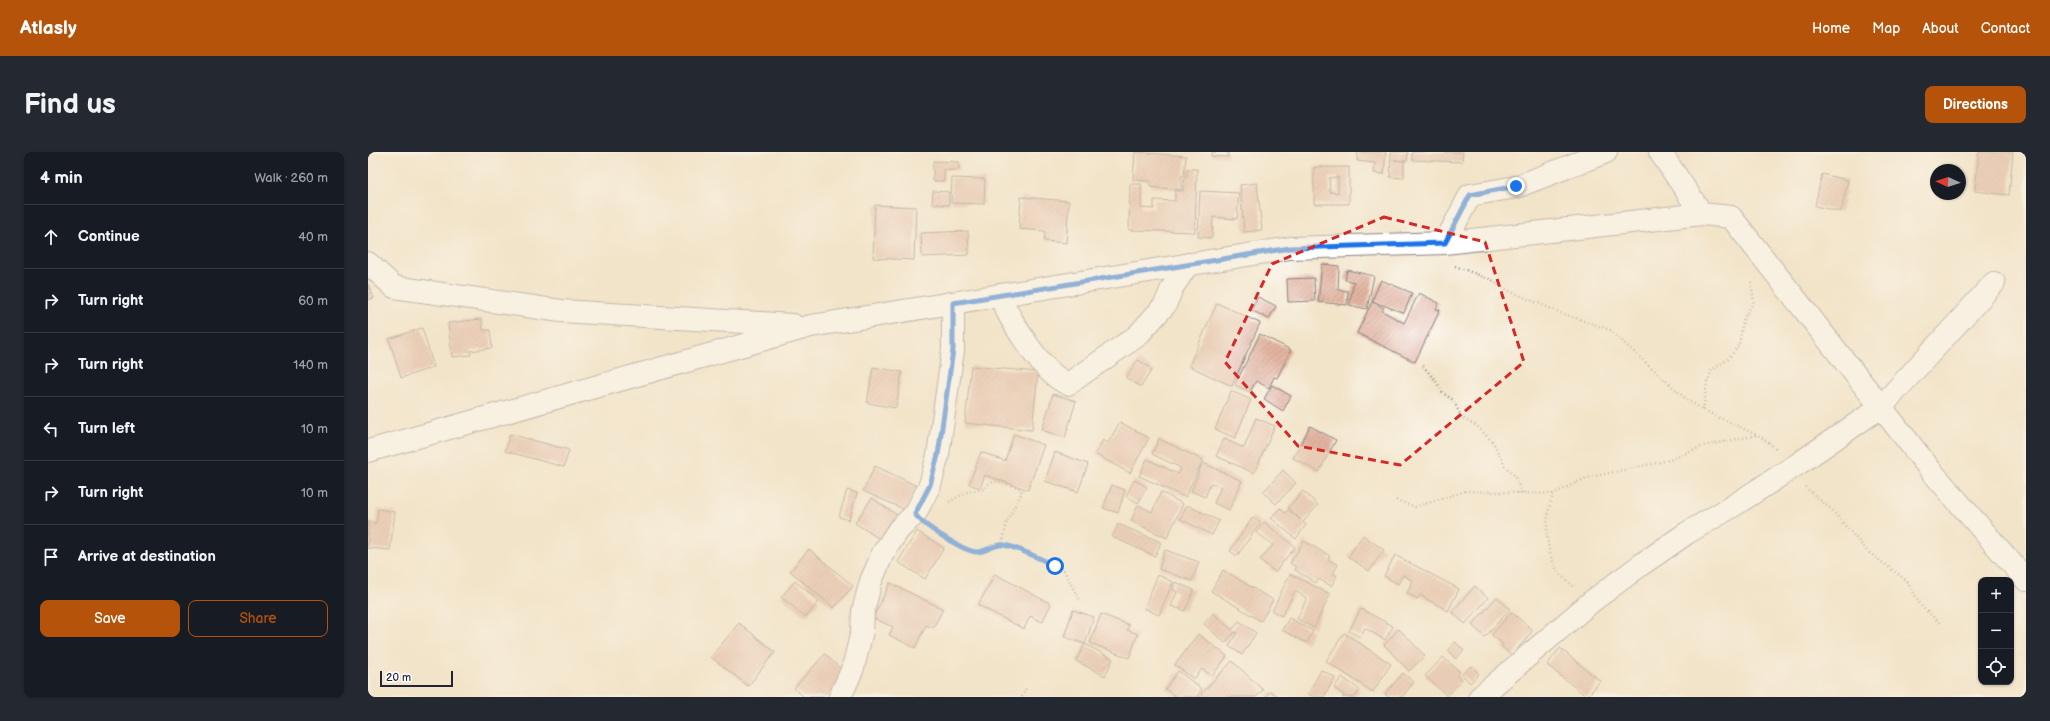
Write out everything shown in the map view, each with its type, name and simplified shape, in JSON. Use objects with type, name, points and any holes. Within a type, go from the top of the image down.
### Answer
[{"type":"street","points":[[1445,243],[1470,195],[1516,186],[1606,152]]},
{"type":"street","points":[[1660,152],[1702,214]]},
{"type":"street","points":[[368,451],[811,326],[1290,248],[1445,243],[1702,214],[1731,217],[1933,473],[2026,580]]},
{"type":"street","points":[[368,263],[394,287],[546,309],[811,326]]},
{"type":"street","points":[[999,295],[1012,323],[1039,358],[1050,372],[1059,380],[1068,384],[1137,336],[1165,305],[1172,288],[1188,264]]},
{"type":"street","points":[[1480,697],[1591,602],[1687,533],[1733,506],[1798,464],[1881,407],[1994,282]]},
{"type":"street","points":[[840,697],[853,668],[862,631],[863,611],[871,581],[883,553],[899,530],[915,514],[930,485],[938,455],[953,350],[953,303]]},
{"type":"path","points":[[1703,410],[1707,383],[1712,370],[1728,359],[1738,345],[1743,320],[1754,301],[1750,274],[1752,265],[1761,255]]},
{"type":"path","points":[[1449,264],[1492,280],[1507,290],[1610,330],[1687,400],[1703,410],[1758,435],[1798,464],[1797,477],[1808,490],[1831,509],[1867,551],[1906,580],[1922,607],[1940,623]]},
{"type":"path","points":[[1423,366],[1436,381],[1443,393],[1453,400],[1462,418],[1476,426],[1493,442],[1505,466],[1514,475],[1522,493]]},
{"type":"path","points":[[1396,500],[1415,507],[1466,491],[1522,493],[1534,495],[1553,494],[1586,478],[1670,460],[1703,446],[1758,435]]},
{"type":"path","points":[[1002,544],[1007,521],[1022,492],[1019,487],[998,481],[988,484],[984,489],[969,491],[941,506],[915,514],[918,519],[938,534],[976,552],[984,551],[1002,544],[1022,550],[1063,569],[1079,599]]},
{"type":"path","points":[[1553,494],[1549,506],[1548,549],[1556,569],[1591,602]]},
{"type":"path","points":[[1022,697],[1027,686]]},
{"type":"highlighted area","points":[[1384,217],[1485,242],[1524,362],[1400,465],[1298,446],[1225,362],[1272,264]]},
{"type":"building","points":[[1135,152],[1186,156],[1184,176],[1181,176],[1181,190],[1150,187],[1150,181],[1133,180]]},
{"type":"building","points":[[1212,152],[1228,152],[1228,157],[1211,156]]},
{"type":"building","points":[[1358,152],[1386,152],[1384,174],[1374,173],[1375,163],[1357,161]]},
{"type":"building","points":[[1391,152],[1408,152],[1407,161],[1394,160],[1404,161],[1404,178],[1390,177]]},
{"type":"building","points":[[1412,152],[1463,152],[1462,162],[1412,160]]},
{"type":"building","points":[[1979,152],[2013,152],[2009,195],[1975,191]]},
{"type":"building","points":[[933,161],[959,162],[959,170],[944,170],[944,181],[933,181]]},
{"type":"building","points":[[1314,167],[1349,167],[1349,204],[1314,204]],"holes":[[[1338,177],[1338,193],[1330,192],[1329,178]]]},
{"type":"building","points":[[1187,169],[1197,169],[1195,232],[1129,230],[1130,184],[1141,184],[1141,208],[1154,209],[1154,200],[1175,201],[1175,191],[1183,191],[1184,178],[1187,177]]},
{"type":"building","points":[[1822,174],[1848,180],[1841,212],[1815,206]]},
{"type":"building","points":[[952,178],[985,179],[984,204],[951,203]]},
{"type":"building","points":[[1257,183],[1262,230],[1244,232],[1240,185]]},
{"type":"building","points":[[933,191],[949,192],[949,205],[932,204]]},
{"type":"building","points":[[1200,191],[1239,193],[1237,219],[1213,217],[1212,238],[1198,237]]},
{"type":"building","points":[[1021,197],[1069,201],[1066,243],[1044,241],[1045,231],[1019,229]]},
{"type":"building","points":[[875,205],[916,207],[914,260],[873,258]]},
{"type":"building","points":[[968,231],[969,255],[922,257],[921,233]]},
{"type":"building","points":[[1322,264],[1339,266],[1338,290],[1348,291],[1347,305],[1318,302]]},
{"type":"building","points":[[1347,270],[1374,276],[1367,309],[1349,305],[1354,282],[1345,280]]},
{"type":"building","points":[[1314,278],[1315,301],[1288,302],[1287,279]]},
{"type":"building","points":[[1381,280],[1412,293],[1404,313],[1372,301]]},
{"type":"building","points":[[368,284],[374,298],[368,300]]},
{"type":"building","points":[[1419,293],[1439,303],[1436,309],[1440,310],[1415,362],[1357,333],[1372,302],[1384,308],[1382,311],[1404,323]]},
{"type":"building","points":[[1258,297],[1276,306],[1269,319],[1251,310]]},
{"type":"building","points":[[1217,303],[1260,323],[1232,386],[1189,366]]},
{"type":"building","points":[[482,319],[483,330],[490,330],[492,348],[470,351],[471,355],[452,357],[448,323]]},
{"type":"building","points":[[422,328],[434,367],[401,378],[389,339]]},
{"type":"building","points":[[1260,334],[1291,350],[1277,378],[1274,377],[1269,388],[1256,381],[1250,392],[1235,385]]},
{"type":"building","points":[[1138,360],[1152,369],[1141,387],[1126,378]]},
{"type":"building","points":[[971,366],[1038,372],[1032,430],[965,423]]},
{"type":"building","points":[[873,367],[902,372],[896,408],[867,403]]},
{"type":"building","points":[[1272,385],[1291,396],[1283,411],[1264,399]]},
{"type":"building","points":[[1231,391],[1251,400],[1235,438],[1215,429]]},
{"type":"building","points":[[1053,394],[1076,401],[1065,438],[1042,430]]},
{"type":"building","points":[[1256,418],[1275,426],[1254,473],[1216,456],[1224,439],[1244,448]]},
{"type":"building","points":[[1120,422],[1149,438],[1130,473],[1095,454],[1103,440],[1108,443]]},
{"type":"building","points":[[1310,426],[1336,440],[1319,472],[1293,458]]},
{"type":"building","points":[[510,434],[569,450],[564,467],[505,451]]},
{"type":"building","points":[[1014,434],[1044,445],[1028,490],[985,475],[980,488],[969,484],[981,452],[1005,461]]},
{"type":"building","points":[[1159,439],[1203,460],[1185,497],[1139,476],[1147,459],[1178,474],[1181,468],[1152,454]]},
{"type":"building","points":[[1055,452],[1088,464],[1078,492],[1045,481]]},
{"type":"building","points":[[1203,463],[1242,481],[1229,510],[1214,503],[1221,487],[1211,483],[1205,497],[1191,491]]},
{"type":"building","points":[[875,466],[917,486],[906,510],[863,491]]},
{"type":"building","points":[[1283,470],[1296,483],[1276,504],[1263,492]]},
{"type":"building","points":[[1134,480],[1147,487],[1138,503],[1126,496]]},
{"type":"building","points":[[1112,485],[1125,490],[1118,513],[1103,508]]},
{"type":"building","points":[[847,490],[857,493],[849,520],[839,517]]},
{"type":"building","points":[[1303,491],[1318,505],[1303,522],[1306,525],[1296,539],[1271,518],[1280,508],[1285,513],[1288,510],[1301,520],[1288,508]]},
{"type":"building","points":[[1161,492],[1183,504],[1167,538],[1131,521],[1138,505],[1152,512]]},
{"type":"building","points":[[872,498],[900,517],[884,542],[855,523]]},
{"type":"building","points":[[1187,505],[1219,521],[1212,535],[1180,519]]},
{"type":"building","points":[[378,509],[395,512],[390,550],[368,548],[368,522],[376,523]]},
{"type":"building","points":[[1253,517],[1261,522],[1237,556],[1230,551]]},
{"type":"building","points":[[1264,522],[1295,547],[1275,572],[1260,560],[1273,545],[1256,532]]},
{"type":"building","points":[[1118,524],[1161,542],[1155,556],[1112,537]]},
{"type":"building","points":[[917,531],[944,548],[925,579],[898,562]]},
{"type":"building","points":[[1363,535],[1384,550],[1369,571],[1348,557]]},
{"type":"building","points":[[1304,541],[1330,556],[1328,559],[1338,565],[1333,574],[1337,576],[1331,586],[1319,579],[1316,583],[1295,570],[1296,567],[1290,563]]},
{"type":"building","points":[[809,549],[853,586],[834,608],[790,571]]},
{"type":"building","points":[[1165,550],[1199,562],[1192,581],[1159,569]]},
{"type":"building","points":[[1395,555],[1459,589],[1448,611],[1420,595],[1418,599],[1407,593],[1413,581],[1403,575],[1398,584],[1384,576]]},
{"type":"building","points":[[1223,570],[1273,600],[1261,621],[1211,591]]},
{"type":"building","points":[[995,574],[1051,604],[1042,622],[1030,616],[1024,629],[978,605]]},
{"type":"building","points":[[1290,574],[1330,594],[1314,628],[1297,619],[1307,598],[1295,591],[1282,616],[1272,611]]},
{"type":"building","points":[[1158,575],[1173,582],[1159,615],[1144,608]]},
{"type":"building","points":[[795,581],[819,601],[806,617],[781,597]]},
{"type":"building","points":[[1175,582],[1194,590],[1185,611],[1171,606],[1177,592],[1172,589]]},
{"type":"building","points":[[890,583],[943,609],[933,628],[926,625],[915,648],[889,635],[893,627],[873,618]]},
{"type":"building","points":[[1475,586],[1488,598],[1465,624],[1452,612]]},
{"type":"building","points":[[1497,597],[1510,609],[1485,637],[1472,625]]},
{"type":"building","points":[[1361,609],[1393,626],[1385,640],[1365,628],[1360,637],[1349,631]]},
{"type":"building","points":[[1073,610],[1094,617],[1085,644],[1064,637]]},
{"type":"building","points":[[1511,612],[1533,630],[1512,656],[1501,646],[1503,644],[1492,635]]},
{"type":"building","points":[[1213,613],[1232,630],[1239,621],[1256,633],[1242,655],[1229,646],[1237,633],[1235,632],[1225,643],[1204,624]]},
{"type":"building","points":[[1101,614],[1129,625],[1127,630],[1138,634],[1129,658],[1090,643]]},
{"type":"building","points":[[1289,618],[1313,631],[1307,643],[1282,630]]},
{"type":"building","points":[[739,623],[775,652],[748,686],[711,657]]},
{"type":"building","points":[[1399,629],[1425,656],[1409,671],[1384,645]]},
{"type":"building","points":[[1344,633],[1391,664],[1373,692],[1326,661]]},
{"type":"building","points":[[1198,634],[1227,656],[1212,676],[1202,669],[1194,679],[1175,665]]},
{"type":"building","points":[[1455,642],[1464,650],[1456,659],[1448,651]]},
{"type":"building","points":[[1085,644],[1113,659],[1105,676],[1076,661]]},
{"type":"building","points":[[1560,648],[1600,681],[1587,697],[1547,665]]},
{"type":"building","points":[[825,654],[848,676],[829,697],[804,697],[794,688]]},
{"type":"building","points":[[1443,657],[1460,672],[1457,676],[1462,680],[1447,696],[1425,676]]},
{"type":"building","points":[[1232,661],[1263,690],[1256,697],[1204,697],[1201,694]]},
{"type":"building","points":[[1471,666],[1479,674],[1470,683],[1462,674]]},
{"type":"building","points":[[1321,670],[1335,677],[1324,697],[1314,697],[1308,694]]},
{"type":"building","points":[[1178,671],[1202,689],[1198,695],[1201,697],[1177,697],[1165,689]]},
{"type":"building","points":[[1403,673],[1414,682],[1402,697],[1389,697],[1385,694]]},
{"type":"building","points":[[1342,677],[1360,690],[1355,697],[1342,697],[1344,695],[1334,688]]},
{"type":"building","points":[[1270,691],[1279,697],[1266,697]]},
{"type":"route","points":[[1055,566],[1022,550],[1002,544],[991,549],[976,552],[938,534],[918,519],[915,514],[930,485],[938,455],[946,387],[953,350],[953,303],[1290,248],[1445,243],[1470,195],[1516,186]]}]
